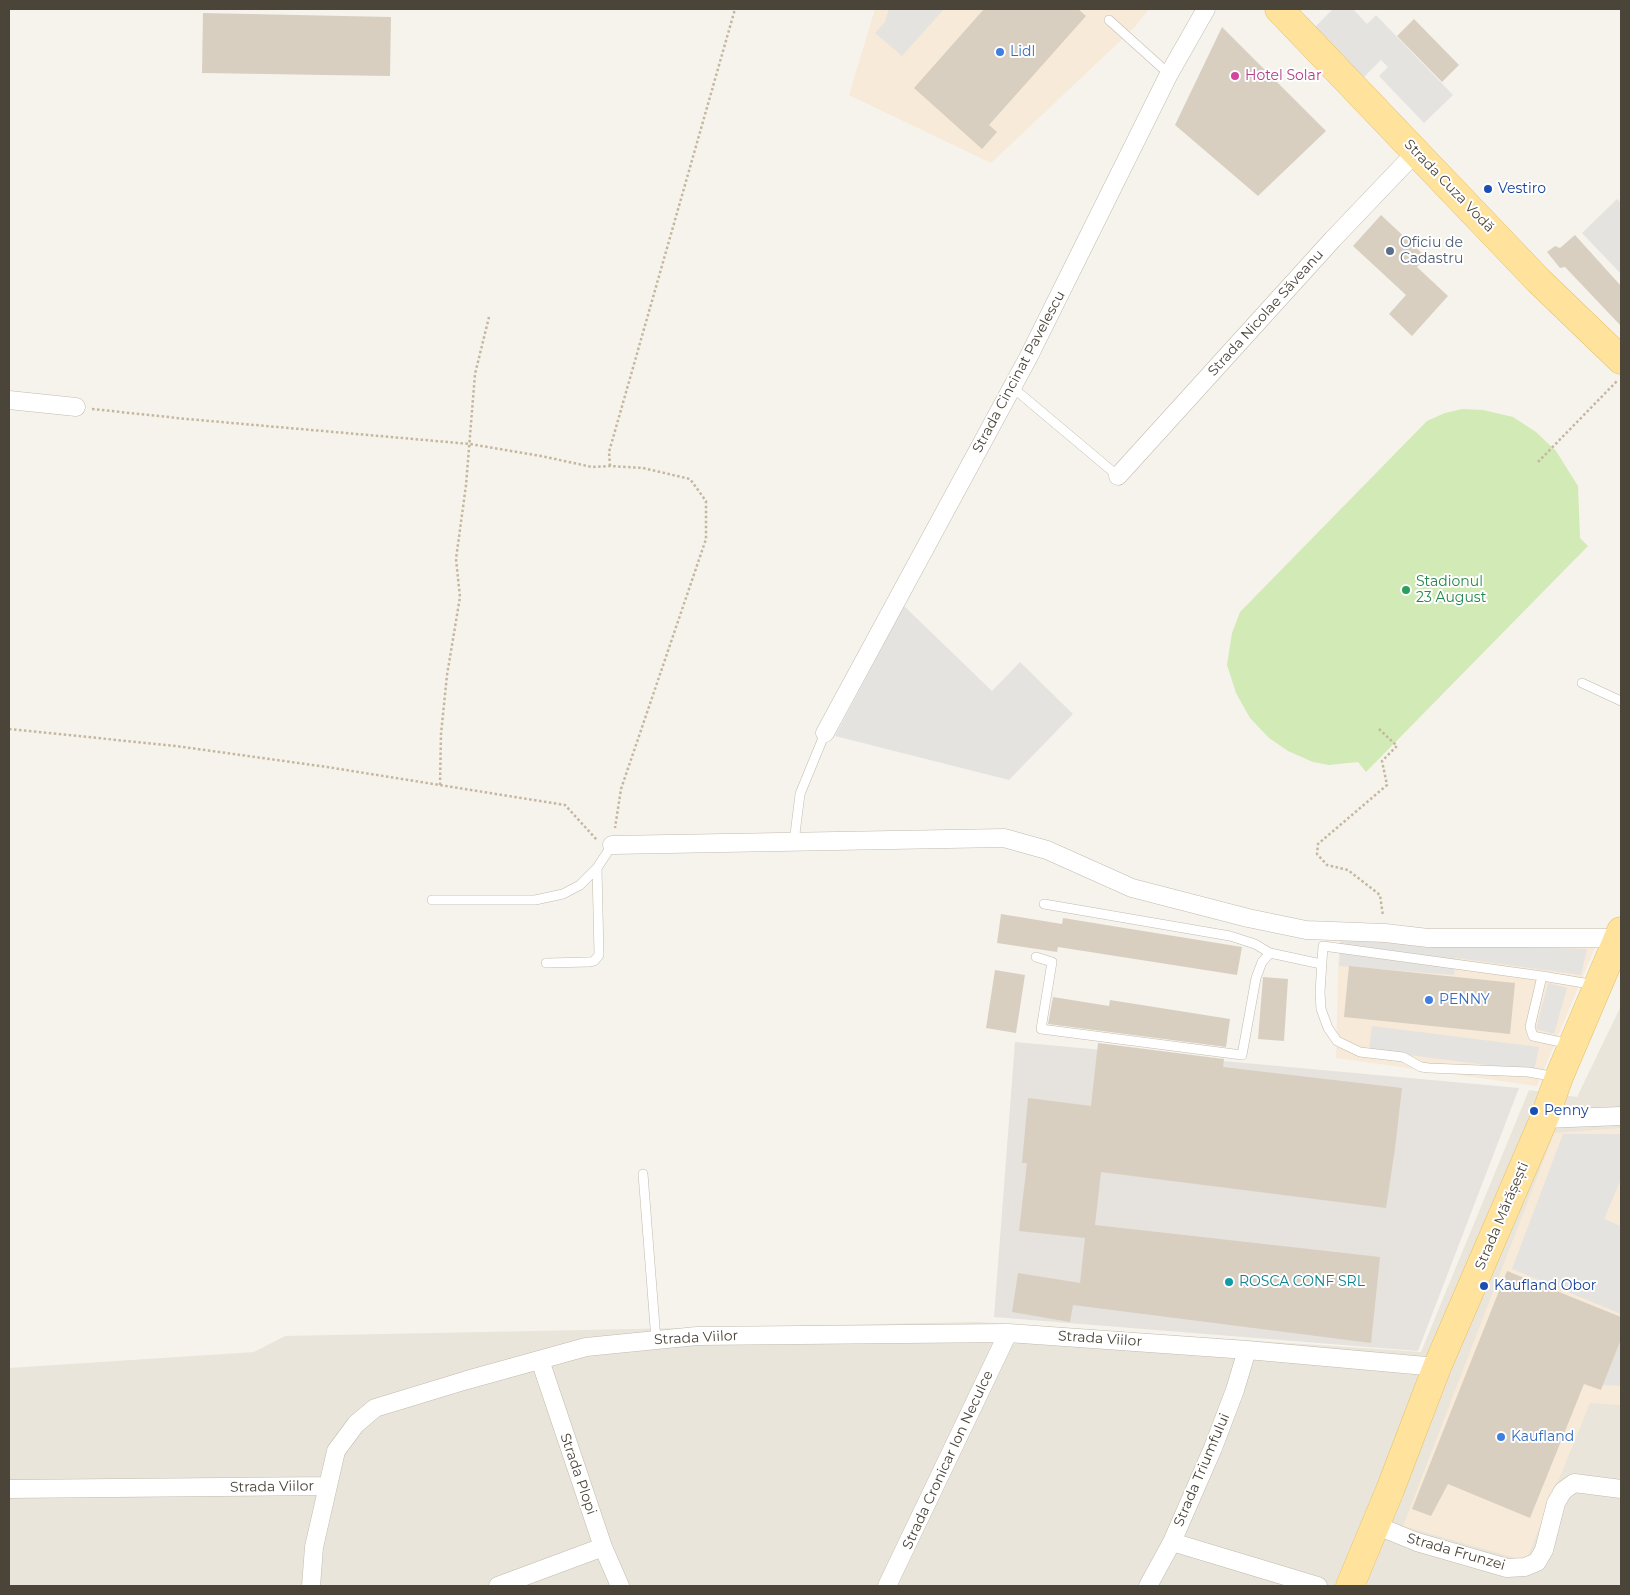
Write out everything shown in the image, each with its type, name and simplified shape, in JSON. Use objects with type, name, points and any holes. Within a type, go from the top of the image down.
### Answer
[{"type":"main road","name":"Strada Cuza Vodă","points":[[1279,9],[1539,281],[1621,360]]},
{"type":"main road","name":"Strada Mărășești","points":[[1350,1586],[1437,1367],[1544,1120],[1559,1078],[1620,935]]},
{"type":"street","name":"Strada Cincinat Pavelescu","points":[[825,733],[1012,387],[1169,74],[1206,9]]},
{"type":"street","name":"Strada Nicolae Săveanu","points":[[1118,476],[1332,239],[1416,152]]},
{"type":"street","points":[[9,400],[76,407]]},
{"type":"street","points":[[612,845],[1004,838],[1047,850],[1132,888],[1248,918],[1306,930],[1324,939],[1385,933],[1428,938],[1620,935]]},
{"type":"street","points":[[1544,1120],[1621,1116]]},
{"type":"street","name":"Strada Viilor","points":[[9,1490],[327,1486],[336,1450],[356,1424],[375,1408],[586,1347],[697,1336],[1008,1333],[1248,1350],[1437,1367]]},
{"type":"street","name":"Strada Cronicar Ion Neculce","points":[[887,1586],[1008,1333]]},
{"type":"street","name":"Strada Triumfului","points":[[1148,1586],[1172,1542],[1213,1448],[1248,1350]]},
{"type":"street","name":"Strada Plopi","points":[[540,1360],[603,1546],[620,1586]]},
{"type":"street","name":"Strada Frunzei","points":[[1375,1525],[1417,1542],[1507,1568],[1525,1567],[1537,1562],[1544,1550],[1556,1503],[1563,1491],[1574,1483],[1621,1489]]},
{"type":"street","points":[[311,1586],[314,1547],[327,1486]]},
{"type":"street","points":[[1172,1542],[1318,1586]]},
{"type":"street","points":[[498,1586],[603,1546]]},
{"type":"lane","points":[[1110,20],[1169,74]]},
{"type":"lane","points":[[1012,387],[1118,476]]},
{"type":"lane","points":[[1582,683],[1621,700]]},
{"type":"lane","points":[[794,842],[800,794],[825,733]]},
{"type":"lane","points":[[432,900],[535,900],[564,894],[580,885],[596,868],[612,845]]},
{"type":"lane","points":[[546,962],[590,962],[594,961],[599,955],[596,868]]},
{"type":"lane","points":[[1044,904],[1230,936],[1255,944],[1270,953],[1321,964]]},
{"type":"lane","points":[[1559,1078],[1528,1072],[1421,1067],[1403,1058],[1360,1052],[1337,1041],[1328,1028],[1320,1009],[1321,964],[1324,939],[1598,986]]},
{"type":"lane","points":[[1036,957],[1052,962],[1041,1029],[1242,1055],[1256,978],[1262,962],[1270,953]]},
{"type":"lane","points":[[1542,976],[1530,1027],[1533,1036],[1573,1045]]},
{"type":"lane","points":[[643,1174],[656,1340]]},
{"type":"path","points":[[610,466],[609,452],[735,9]]},
{"type":"path","points":[[440,785],[440,734],[460,596],[456,559],[466,485],[475,374],[489,317]]},
{"type":"path","points":[[1538,462],[1621,377]]},
{"type":"path","points":[[9,729],[176,746],[327,767],[566,805],[595,839],[612,845],[621,789],[706,539],[706,501],[690,479],[643,468],[610,466],[592,468],[541,456],[470,444],[186,419],[76,407]]},
{"type":"path","points":[[1379,729],[1397,746],[1382,761],[1387,784],[1318,844],[1317,854],[1327,865],[1348,870],[1380,895],[1385,933]]},
{"type":"shaded area","points":[[875,9],[1149,9],[1134,28],[991,163],[849,95]]},
{"type":"shaded area","points":[[889,9],[944,9],[902,56],[875,33],[885,22]]},
{"type":"shaded area","points":[[1333,9],[1353,9],[1367,24],[1376,15],[1453,95],[1424,123],[1379,76],[1388,67],[1381,60],[1364,77],[1315,27]]},
{"type":"shaded area","points":[[1617,199],[1621,203],[1621,274],[1582,233]]},
{"type":"shaded area","points":[[904,606],[992,691],[1020,662],[1073,714],[1009,780],[835,736]]},
{"type":"shaded area","points":[[1339,939],[1596,945],[1537,1086],[1336,1058]]},
{"type":"shaded area","points":[[1341,941],[1587,949],[1581,975],[1456,958],[1454,975],[1339,966]]},
{"type":"shaded area","points":[[1548,983],[1567,988],[1554,1034],[1536,1029]]},
{"type":"shaded area","points":[[1621,1006],[1621,1586],[9,1586],[9,1368],[254,1352],[285,1336],[978,1322],[1421,1352],[1529,1090],[1577,1097]]},
{"type":"shaded area","points":[[1372,1026],[1539,1047],[1534,1071],[1369,1050]]},
{"type":"shaded area","points":[[1015,1042],[1519,1088],[1418,1351],[994,1317]]},
{"type":"shaded area","points":[[1621,1128],[1621,1405],[1590,1403],[1526,1561],[1403,1526],[1554,1133]]},
{"type":"shaded area","points":[[1563,1134],[1621,1134],[1621,1179],[1604,1219],[1621,1226],[1621,1314],[1512,1269]]},
{"type":"shaded area","points":[[1621,1338],[1621,1386],[1603,1385]]},
{"type":"green space","points":[[1462,409],[1483,410],[1513,417],[1536,432],[1556,451],[1578,486],[1580,538],[1588,546],[1366,772],[1358,762],[1329,765],[1313,762],[1288,751],[1269,738],[1250,718],[1236,693],[1227,665],[1232,633],[1240,612],[1427,421],[1445,413]]},
{"type":"building","name":"Lidl","points":[[984,9],[1078,9],[1086,16],[989,125],[997,132],[982,149],[914,88]]},
{"type":"building","points":[[203,13],[391,17],[390,76],[202,73]]},
{"type":"building","points":[[1414,19],[1459,65],[1442,82],[1397,36]]},
{"type":"building","name":"Hotel Solar","points":[[1222,27],[1326,131],[1258,196],[1175,125]]},
{"type":"building","points":[[1381,215],[1426,257],[1417,267],[1448,296],[1412,336],[1389,314],[1406,295],[1353,246]]},
{"type":"building","points":[[1575,235],[1621,286],[1621,326],[1565,267],[1560,268],[1547,252],[1555,246],[1560,248]]},
{"type":"building","points":[[1001,914],[1062,924],[1063,918],[1242,947],[1237,975],[1058,947],[1057,952],[997,943]]},
{"type":"building","name":"PENNY","points":[[1349,966],[1515,983],[1510,1034],[1344,1017]]},
{"type":"building","points":[[995,970],[1025,975],[1016,1033],[986,1028]]},
{"type":"building","points":[[1263,977],[1288,979],[1284,1041],[1258,1039]]},
{"type":"building","points":[[1053,997],[1109,1006],[1110,1000],[1230,1019],[1226,1047],[1048,1024]]},
{"type":"building","points":[[1098,1043],[1224,1059],[1223,1067],[1402,1088],[1386,1208],[1101,1172],[1095,1225],[1380,1257],[1371,1343],[1073,1305],[1070,1322],[1012,1312],[1018,1273],[1080,1283],[1085,1238],[1019,1231],[1027,1163],[1022,1163],[1028,1098],[1091,1106]]},
{"type":"building","name":"Kaufland","points":[[1507,1271],[1621,1317],[1621,1339],[1601,1390],[1584,1384],[1530,1518],[1448,1484],[1431,1516],[1412,1509]]},
{"type":"place","name":"Lidl","points":[[1000,52]]},
{"type":"place","name":"Hotel Solar","points":[[1235,76]]},
{"type":"place","name":"Vestiro","points":[[1488,189]]},
{"type":"place","name":"Oficiu de Cadastru","points":[[1390,251]]},
{"type":"place","name":"Stadionul 23 August","points":[[1406,590]]},
{"type":"place","name":"PENNY","points":[[1429,1000]]},
{"type":"place","name":"Penny","points":[[1534,1111]]},
{"type":"place","name":"ROSCA CONF SRL","points":[[1229,1282]]},
{"type":"place","name":"Kaufland Obor","points":[[1484,1286]]},
{"type":"place","name":"Kaufland","points":[[1501,1437]]}]
